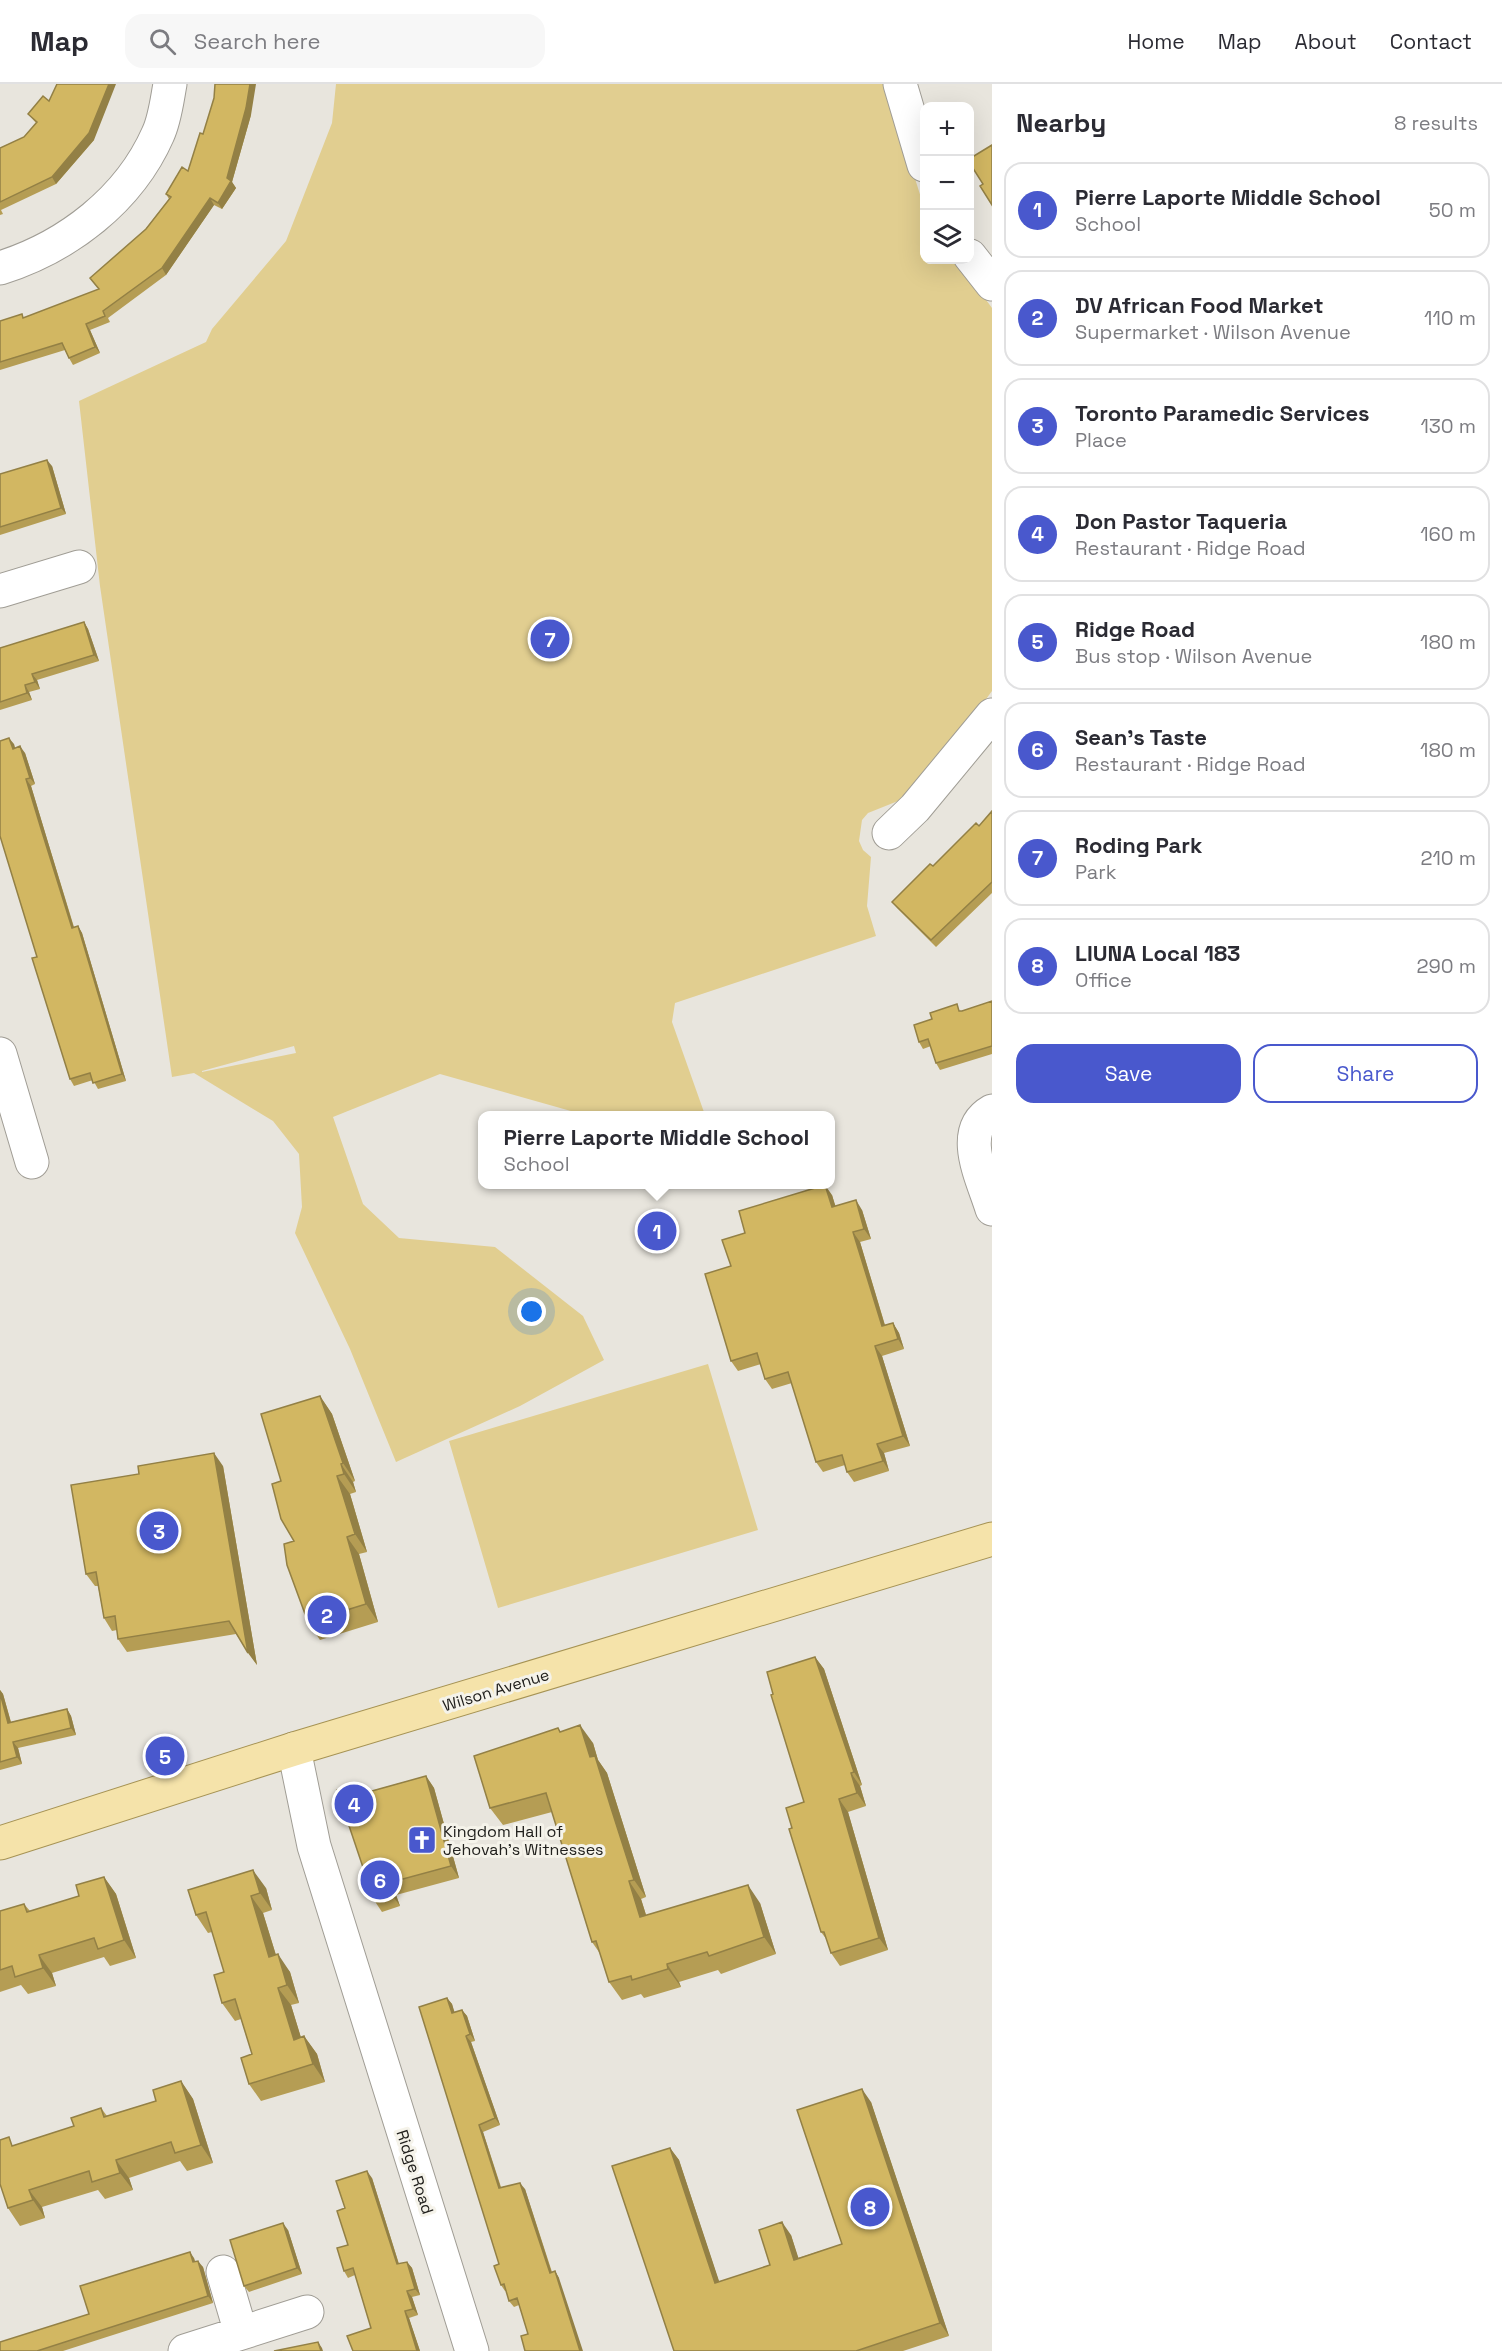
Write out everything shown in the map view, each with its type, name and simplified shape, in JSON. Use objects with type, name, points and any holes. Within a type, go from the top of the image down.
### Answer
[{"type":"main road","name":"Wilson Avenue","points":[[0,1843],[294,1749],[992,1539]]},
{"type":"street","points":[[0,268],[22,261],[71,236],[118,195],[158,133],[170,84]]},
{"type":"street","points":[[900,84],[921,156]]},
{"type":"street","points":[[974,262],[992,284]]},
{"type":"street","points":[[0,591],[79,567]]},
{"type":"street","points":[[889,833],[915,808],[992,715]]},
{"type":"street","points":[[0,1054],[32,1162]]},
{"type":"street","points":[[992,1111],[976,1124],[973,1140],[992,1209]]},
{"type":"street","name":"Ridge Road","points":[[294,1749],[314,1846],[472,2351]]},
{"type":"street","points":[[223,2272],[242,2333]]},
{"type":"street","points":[[185,2351],[307,2312]]},
{"type":"shaded area","points":[[336,84],[885,84],[920,194],[920,264],[960,264],[992,308],[992,691],[947,752],[898,801],[868,813],[862,820],[859,841],[863,850],[871,857],[867,906],[876,936],[675,1003],[672,1022],[704,1111],[571,1111],[440,1074],[333,1117],[363,1204],[399,1238],[495,1247],[583,1316],[604,1360],[520,1406],[396,1462],[350,1349],[295,1233],[302,1207],[299,1154],[273,1121],[194,1073],[172,1077],[100,586],[79,401],[206,342],[212,329],[286,241],[332,123]],"holes":[[[294,1046],[296,1053],[202,1072]]]},
{"type":"shaded area","points":[[708,1364],[758,1530],[498,1608],[449,1441]]},
{"type":"building","points":[[57,84],[109,84],[89,133],[52,177],[0,202],[0,148],[24,137],[37,122],[28,114],[43,96],[49,101]]},
{"type":"building","points":[[215,84],[250,84],[246,108],[227,178],[231,181],[218,203],[210,198],[162,268],[103,311],[105,316],[86,324],[95,347],[69,358],[62,343],[0,362],[0,321],[22,314],[23,318],[99,289],[90,278],[146,229],[171,197],[166,194],[182,167],[188,171],[200,133],[203,134],[214,98]]},
{"type":"building","points":[[992,145],[992,205],[980,186],[983,184],[974,170],[974,156]]},
{"type":"building","points":[[47,460],[61,508],[0,527],[0,474]]},
{"type":"building","points":[[84,622],[94,655],[32,674],[35,682],[25,685],[27,693],[0,702],[0,648]]},
{"type":"building","points":[[9,738],[13,749],[20,746],[30,778],[26,779],[42,832],[72,928],[78,926],[122,1074],[93,1083],[90,1073],[70,1079],[32,958],[37,957],[0,836],[0,741]]},
{"type":"building","points":[[992,811],[992,882],[931,940],[892,902],[930,864],[933,866],[976,823],[979,826]]},
{"type":"building","points":[[992,1001],[992,1046],[936,1063],[928,1039],[919,1042],[914,1025],[932,1019],[930,1013],[957,1004],[959,1011],[962,1011]]},
{"type":"building","points":[[812,1189],[826,1189],[832,1207],[856,1200],[864,1229],[853,1232],[882,1326],[893,1323],[898,1339],[875,1346],[903,1436],[877,1444],[883,1461],[847,1472],[842,1455],[816,1462],[788,1372],[765,1379],[757,1353],[731,1361],[705,1274],[731,1266],[722,1240],[745,1233],[739,1211]]},
{"type":"building","points":[[320,1396],[343,1463],[341,1464],[344,1474],[337,1476],[355,1534],[347,1537],[366,1604],[308,1622],[287,1565],[284,1544],[294,1541],[281,1519],[272,1484],[281,1481],[261,1414]]},
{"type":"building","points":[[214,1453],[248,1653],[229,1621],[118,1639],[115,1616],[104,1618],[96,1572],[86,1574],[71,1485],[139,1474],[138,1466]]},
{"type":"building","points":[[815,1657],[854,1772],[851,1773],[857,1793],[839,1799],[879,1938],[831,1953],[824,1932],[821,1932],[789,1829],[792,1828],[786,1808],[804,1802],[771,1695],[773,1694],[767,1672]]},
{"type":"building","points":[[0,1693],[8,1723],[67,1709],[71,1728],[13,1742],[17,1757],[0,1762]]},
{"type":"building","points":[[580,1725],[590,1757],[595,1756],[634,1880],[629,1881],[640,1917],[748,1885],[764,1937],[709,1956],[707,1952],[667,1964],[668,1969],[632,1980],[631,1976],[609,1982],[596,1941],[592,1942],[546,1793],[490,1808],[474,1756],[558,1728],[560,1732]]},
{"type":"building","points":[[426,1776],[451,1866],[388,1883],[392,1895],[374,1900],[337,1790],[357,1783],[361,1794]]},
{"type":"building","points":[[253,1870],[260,1893],[251,1896],[269,1957],[278,1954],[287,1985],[278,1988],[294,2040],[304,2036],[313,2064],[249,2084],[241,2058],[252,2054],[235,1999],[222,2003],[214,1975],[224,1972],[206,1912],[196,1915],[188,1890]]},
{"type":"building","points":[[104,1877],[124,1940],[98,1949],[94,1938],[39,1955],[43,1968],[15,1977],[12,1966],[0,1970],[0,1911],[24,1904],[27,1912],[79,1896],[76,1885]]},
{"type":"building","points":[[447,1998],[452,2013],[462,2010],[470,2034],[466,2036],[495,2118],[479,2125],[499,2188],[520,2183],[550,2273],[555,2271],[580,2351],[525,2351],[521,2336],[528,2334],[517,2298],[509,2301],[504,2284],[501,2285],[494,2266],[499,2264],[419,2007]]},
{"type":"building","points":[[181,2081],[201,2145],[175,2153],[171,2142],[116,2160],[120,2173],[92,2182],[89,2171],[29,2190],[33,2200],[8,2208],[0,2184],[0,2140],[9,2137],[12,2146],[74,2126],[71,2118],[101,2108],[104,2117],[156,2101],[153,2090]]},
{"type":"building","points":[[862,2089],[940,2323],[856,2351],[674,2351],[612,2166],[670,2148],[715,2283],[770,2265],[759,2230],[782,2222],[794,2260],[842,2244],[797,2110]]},
{"type":"building","points":[[367,2171],[397,2264],[407,2262],[415,2289],[407,2291],[413,2309],[405,2311],[417,2351],[353,2351],[347,2336],[371,2328],[353,2268],[344,2271],[337,2248],[348,2245],[337,2211],[345,2208],[336,2181]]},
{"type":"building","points":[[283,2223],[297,2268],[244,2286],[230,2240]]},
{"type":"building","points":[[190,2252],[193,2262],[198,2261],[208,2296],[37,2351],[0,2351],[0,2342],[89,2314],[80,2286]]},
{"type":"building","points":[[318,2342],[321,2351],[274,2351]]},
{"type":"place","name":"Roding Park","points":[[550,639]]},
{"type":"place","name":"Pierre Laporte Middle School","points":[[657,1231]]},
{"type":"place","name":"Toronto Paramedic Services","points":[[159,1531]]},
{"type":"place","name":"DV African Food Market","points":[[327,1615]]},
{"type":"place","name":"Ridge Road","points":[[165,1756]]},
{"type":"place","name":"Don Pastor Taqueria","points":[[354,1804]]},
{"type":"place","name":"Kingdom Hall of Jehovah's Witnesses","points":[[422,1840]]},
{"type":"place","name":"Sean's Taste","points":[[380,1880]]},
{"type":"place","name":"LIUNA Local 183","points":[[870,2207]]}]
